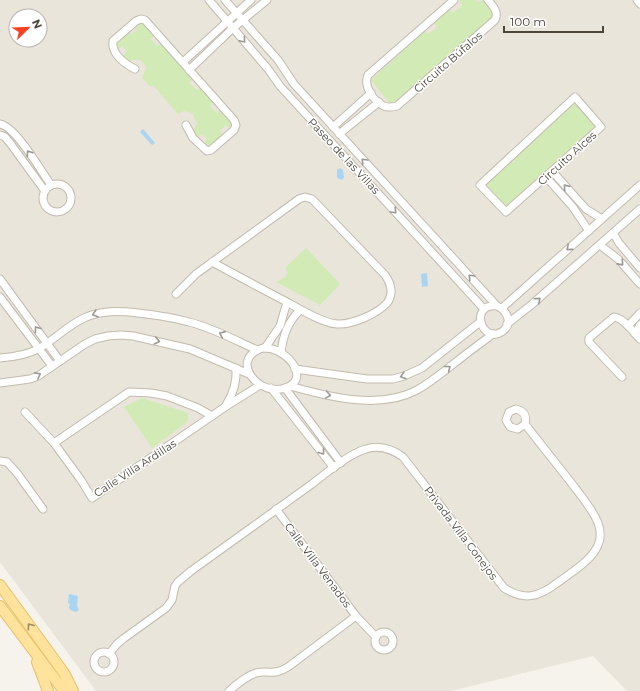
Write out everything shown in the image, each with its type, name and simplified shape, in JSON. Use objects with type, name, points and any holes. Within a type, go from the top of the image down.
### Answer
[{"type":"main road","points":[[0,585],[64,673],[80,691]]},
{"type":"main road","points":[[0,606],[64,691]]},
{"type":"main road","points":[[32,649],[48,691]]},
{"type":"main road","points":[[64,673],[74,691]]},
{"type":"street","name":"Paseo de las Villas","points":[[209,0],[268,69],[280,86],[484,309]]},
{"type":"street","name":"Paseo de las Villas","points":[[225,0],[278,60],[294,84],[500,307]]},
{"type":"street","points":[[183,62],[252,0]]},
{"type":"street","points":[[339,134],[379,102],[371,93],[366,84],[368,75],[454,0]]},
{"type":"street","name":"Circuito Búfalos","points":[[379,102],[390,108],[397,106],[496,20],[496,10],[488,0]]},
{"type":"street","points":[[637,0],[640,4]]},
{"type":"street","points":[[189,70],[264,1]]},
{"type":"street","points":[[135,69],[124,62],[112,46],[113,41],[140,19],[145,20],[234,120],[236,125],[234,130],[211,150],[207,151],[193,138],[186,125]]},
{"type":"street","points":[[333,127],[371,93]]},
{"type":"street","name":"Circuito Alces","points":[[575,97],[601,127],[552,171],[506,212],[480,185],[575,97]]},
{"type":"street","points":[[356,107],[363,115]]},
{"type":"street","points":[[0,124],[10,129],[18,137],[48,188],[10,143],[0,135]]},
{"type":"street","points":[[552,171],[586,209],[602,219]]},
{"type":"street","points":[[546,177],[572,206],[589,232]]},
{"type":"street","points":[[500,307],[589,232],[640,185]]},
{"type":"street","points":[[176,294],[196,274],[212,262],[298,199],[305,197],[312,199],[385,275],[391,288],[389,300],[382,307],[358,320],[338,324],[329,322],[300,310],[212,262]]},
{"type":"street","points":[[572,206],[578,201]]},
{"type":"street","points":[[0,383],[30,379],[38,376],[95,339],[121,335],[133,336],[183,347],[249,374],[260,385],[271,388],[287,387],[354,399],[380,401],[394,399],[408,394],[425,385],[493,334],[502,331],[508,324],[640,209]]},
{"type":"street","points":[[613,233],[619,244],[640,268]]},
{"type":"street","points":[[600,245],[618,259],[640,284]]},
{"type":"street","points":[[0,280],[60,361]]},
{"type":"street","points":[[0,297],[52,366]]},
{"type":"street","points":[[281,353],[286,302]]},
{"type":"street","points":[[295,368],[367,379],[393,379],[422,368],[480,322],[484,309],[488,306],[500,307],[508,315],[508,324]]},
{"type":"street","points":[[265,348],[276,334],[300,310]]},
{"type":"street","points":[[0,358],[29,353],[47,343],[83,318],[111,311],[171,318],[191,322],[257,350]]},
{"type":"street","points":[[628,326],[640,313]]},
{"type":"street","points":[[622,377],[589,342],[588,339],[614,317],[619,318],[637,336]]},
{"type":"street","points":[[480,322],[485,330],[493,334]]},
{"type":"street","points":[[637,336],[640,325]]},
{"type":"street","points":[[249,374],[247,364],[249,357],[257,350],[265,348],[281,353],[288,358],[295,368],[295,378],[287,387]]},
{"type":"street","name":"Calle Villa Ardillas","points":[[225,407],[235,389],[236,368]]},
{"type":"street","name":"Calle Villa Ardillas","points":[[25,412],[54,443],[77,474],[92,498],[225,407],[260,385]]},
{"type":"street","points":[[109,654],[123,639],[166,608],[172,600],[175,586],[181,579],[341,463],[287,387]]},
{"type":"street","points":[[271,388],[334,468]]},
{"type":"street","points":[[54,443],[129,392],[151,393],[167,396],[198,408],[212,416]]},
{"type":"street","name":"Privada Villa Conejos","points":[[341,463],[359,451],[372,448],[388,449],[396,452],[410,465],[504,588],[518,595],[532,596],[547,591],[590,557],[598,544],[600,531],[592,511],[525,424]]},
{"type":"street","points":[[311,438],[318,432]]},
{"type":"street","points":[[0,461],[7,462],[17,473],[43,509]]},
{"type":"street","name":"Calle Villa Venados","points":[[229,691],[250,676],[265,672],[278,672],[288,667],[356,616],[276,509]]},
{"type":"street","points":[[356,616],[376,637]]},
{"type":"shaded area","points":[[0,0],[640,0],[640,691],[627,691],[593,656],[451,691],[96,691],[0,562]]},
{"type":"green space","points":[[459,0],[476,0],[478,2],[483,0],[495,16],[391,105],[371,80],[425,31],[428,34],[437,27],[434,22],[449,9],[453,13],[462,5]]},
{"type":"green space","points":[[142,21],[154,35],[151,39],[157,46],[161,44],[193,79],[189,83],[197,90],[200,87],[213,102],[210,106],[217,113],[220,110],[233,123],[231,129],[226,125],[220,131],[223,135],[209,146],[204,143],[207,139],[202,134],[197,137],[195,136],[193,131],[197,123],[192,113],[184,111],[178,114],[153,85],[151,87],[143,79],[146,67],[144,64],[140,60],[127,62],[122,57],[127,51],[122,46],[118,49],[115,45],[116,41],[127,31],[132,34],[137,29],[134,26]]},
{"type":"green space","points":[[575,101],[598,127],[506,210],[483,185]]},
{"type":"green space","points":[[306,248],[340,284],[320,305],[276,282],[285,277],[288,272],[285,268]]},
{"type":"green space","points":[[142,398],[188,413],[186,423],[152,448],[124,407]]},
{"type":"water","points":[[143,129],[155,143],[152,145],[140,132]]},
{"type":"water","points":[[340,168],[343,170],[344,177],[342,180],[337,178],[337,170]]},
{"type":"water","points":[[427,273],[428,286],[422,287],[421,274]]},
{"type":"water","points":[[69,594],[78,596],[77,606],[79,610],[76,612],[70,610],[70,604],[68,603]]}]
